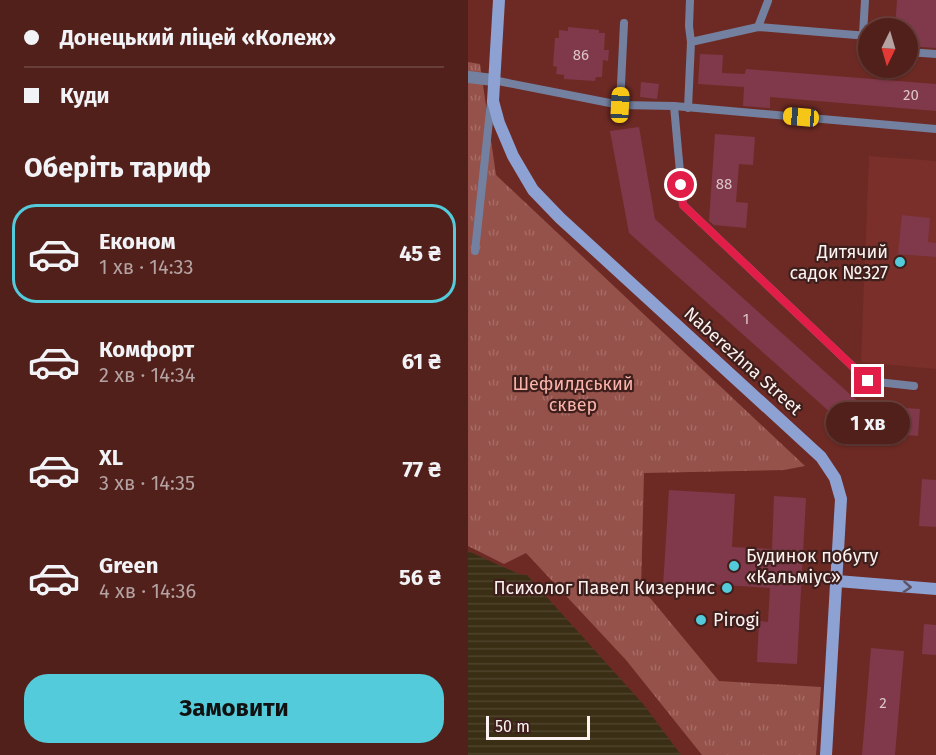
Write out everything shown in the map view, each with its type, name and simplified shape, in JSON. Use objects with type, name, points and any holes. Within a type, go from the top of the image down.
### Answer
[{"type":"street","name":"Naberezhna Street","points":[[500,0],[493,100],[499,123],[513,156],[533,190],[560,218],[821,457],[835,478],[841,500],[826,755]]},
{"type":"street","points":[[468,78],[493,80]]},
{"type":"street","points":[[837,581],[936,589]]},
{"type":"lane","points":[[688,108],[690,0]]},
{"type":"lane","points":[[865,0],[866,18]]},
{"type":"lane","points":[[759,27],[768,1]]},
{"type":"lane","points":[[620,105],[624,23]]},
{"type":"lane","points":[[691,42],[759,27],[858,34]]},
{"type":"lane","points":[[918,53],[936,54]]},
{"type":"lane","points":[[475,251],[493,80],[620,105],[674,106],[936,129]]},
{"type":"lane","points":[[674,106],[683,205],[868,381],[914,386]]},
{"type":"shaded area","name":"Дитячий садок №327","points":[[869,156],[936,161],[936,369],[861,362]]},
{"type":"shaded area","points":[[468,551],[519,574],[527,575],[644,705],[681,755],[468,755]]},
{"type":"green space","name":"Шефилдський сквер","points":[[468,62],[480,64],[496,175],[805,466],[784,470],[644,473],[641,590],[719,681],[821,687],[816,755],[702,755],[626,660],[526,553],[504,564],[468,546]]},
{"type":"building","points":[[897,0],[936,0],[936,48],[918,47],[918,18],[896,18]]},
{"type":"building","points":[[568,27],[599,30],[599,33],[605,33],[604,50],[609,50],[608,61],[603,60],[602,77],[596,77],[595,81],[564,79],[564,75],[556,74],[557,67],[553,66],[555,38],[559,38],[559,30],[568,31]]},
{"type":"building","points":[[700,54],[723,55],[722,73],[745,74],[746,69],[936,84],[936,111],[770,97],[770,108],[743,106],[744,87],[698,84]]},
{"type":"building","points":[[641,82],[659,84],[657,99],[640,97]]},
{"type":"building","points":[[639,127],[655,219],[862,405],[920,409],[918,436],[850,430],[629,233],[610,131]]},
{"type":"building","points":[[715,134],[755,137],[753,165],[739,164],[736,202],[748,203],[746,228],[714,225],[709,221]]},
{"type":"building","points":[[902,215],[930,218],[928,242],[936,243],[936,257],[898,254]]},
{"type":"building","points":[[922,479],[936,480],[936,527],[919,526]]},
{"type":"building","name":"Будинок побуту «Кальміус»","points":[[669,490],[735,494],[732,547],[772,549],[774,496],[806,498],[797,664],[757,662],[759,621],[768,622],[770,588],[692,583],[691,589],[663,587]]},
{"type":"building","points":[[924,624],[936,625],[936,655],[922,654]]},
{"type":"building","points":[[871,648],[904,651],[895,755],[862,755]]},
{"type":"place","name":"Дитячий садок №327","points":[[900,262]]},
{"type":"place","name":"Будинок побуту «Кальміус»","points":[[734,566]]},
{"type":"place","name":"Психолог Павел Кизернис","points":[[727,588]]},
{"type":"place","name":"Pirogi","points":[[701,620]]},
{"type":"route","points":[[681,185],[683,205],[868,381]]}]
